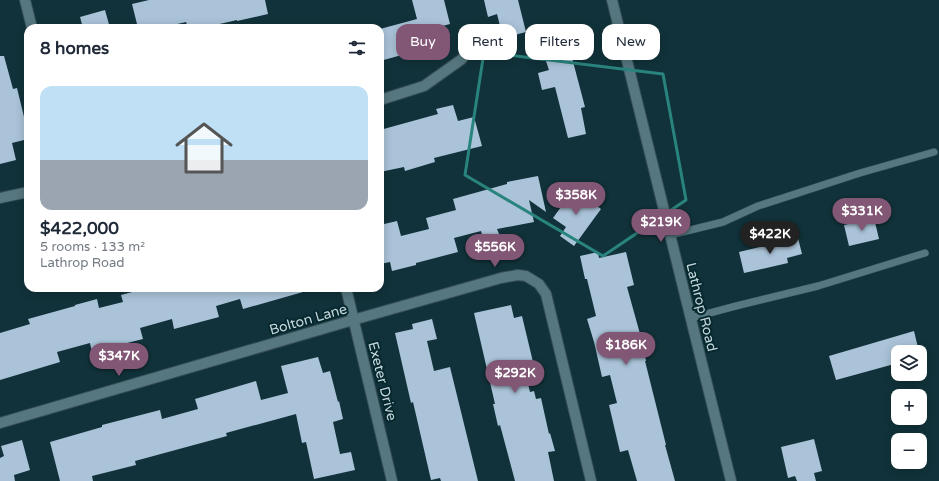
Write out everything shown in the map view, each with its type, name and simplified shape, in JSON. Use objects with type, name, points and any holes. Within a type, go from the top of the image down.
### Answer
[{"type":"street","points":[[25,0],[31,24]]},
{"type":"street","name":"Lathrop Road","points":[[612,0],[731,481]]},
{"type":"street","points":[[384,99],[424,86],[461,60]]},
{"type":"street","points":[[0,198],[24,193]]},
{"type":"street","name":"Bolton Lane","points":[[0,423],[353,320],[501,278],[518,275],[526,276],[539,284],[546,294],[591,481]]},
{"type":"street","name":"Exeter Drive","points":[[347,292],[392,481]]},
{"type":"lane","points":[[670,235],[723,222],[758,206],[860,173],[934,152]]},
{"type":"lane","points":[[691,318],[818,286],[925,253]]},
{"type":"highlighted area","points":[[484,52],[663,74],[686,200],[603,256],[465,175]]},
{"type":"building","points":[[149,0],[265,0],[268,14],[220,24],[187,24],[186,22],[177,24],[137,24],[132,4]]},
{"type":"building","points":[[412,0],[444,0],[450,24],[398,24],[417,19]]},
{"type":"building","points":[[484,0],[518,0],[525,32],[517,34],[517,24],[500,24],[497,14],[488,17]]},
{"type":"building","points":[[105,10],[109,24],[82,24],[80,17]]},
{"type":"building","points":[[396,25],[396,57],[384,60],[384,28]]},
{"type":"building","points":[[0,56],[4,56],[13,89],[17,88],[24,117],[24,140],[12,143],[16,160],[0,164]]},
{"type":"building","points":[[573,60],[585,107],[581,108],[586,134],[568,138],[555,87],[542,90],[538,73],[549,70],[546,61]]},
{"type":"building","points":[[453,105],[458,121],[474,117],[482,146],[434,158],[435,162],[405,171],[404,167],[384,171],[384,129],[438,114],[436,109]]},
{"type":"building","points":[[538,176],[546,212],[529,200],[534,222],[497,229],[499,234],[483,239],[481,231],[454,238],[458,252],[416,263],[416,265],[392,271],[390,262],[384,263],[384,224],[397,221],[401,236],[429,229],[426,218],[456,210],[453,199],[507,184],[507,182]]},
{"type":"building","points":[[574,189],[601,209],[574,246],[560,236],[566,227],[553,218]]},
{"type":"building","points":[[874,218],[879,239],[849,246],[844,225]]},
{"type":"building","points":[[798,238],[802,254],[787,258],[788,263],[744,273],[739,252]]},
{"type":"building","points":[[598,252],[599,258],[626,252],[634,285],[627,287],[642,341],[645,361],[675,481],[637,481],[628,450],[620,452],[609,405],[617,403],[610,375],[602,377],[587,319],[596,316],[580,256]]},
{"type":"building","points":[[132,292],[303,292],[243,309],[240,299],[216,306],[219,317],[174,329],[172,319],[140,328],[143,339],[92,352],[90,343],[57,352],[60,362],[0,380],[0,333],[30,324],[28,319],[97,299],[99,308],[123,302],[121,295]]},
{"type":"building","points":[[511,305],[514,318],[522,316],[533,362],[523,364],[530,392],[534,391],[536,399],[541,398],[549,434],[550,433],[555,451],[548,452],[554,481],[515,481],[500,425],[498,426],[493,404],[495,404],[474,313]]},
{"type":"building","points":[[432,319],[437,339],[427,341],[434,371],[450,367],[478,481],[441,481],[440,478],[431,480],[395,333],[413,329],[412,324]]},
{"type":"building","points":[[914,331],[917,345],[891,345],[891,365],[836,380],[829,356]]},
{"type":"building","points":[[318,357],[323,373],[330,371],[338,402],[339,401],[343,419],[333,422],[340,454],[351,452],[355,470],[314,479],[306,442],[302,443],[296,414],[226,433],[227,436],[135,461],[136,465],[92,476],[93,481],[60,481],[50,442],[102,427],[102,425],[160,410],[162,419],[198,409],[195,399],[256,381],[261,400],[288,393],[281,366]]},
{"type":"building","points":[[814,439],[822,471],[814,473],[816,481],[797,481],[795,476],[788,478],[781,447]]},
{"type":"building","points":[[22,440],[30,470],[14,475],[15,481],[0,481],[0,458],[4,456],[1,446]]}]
